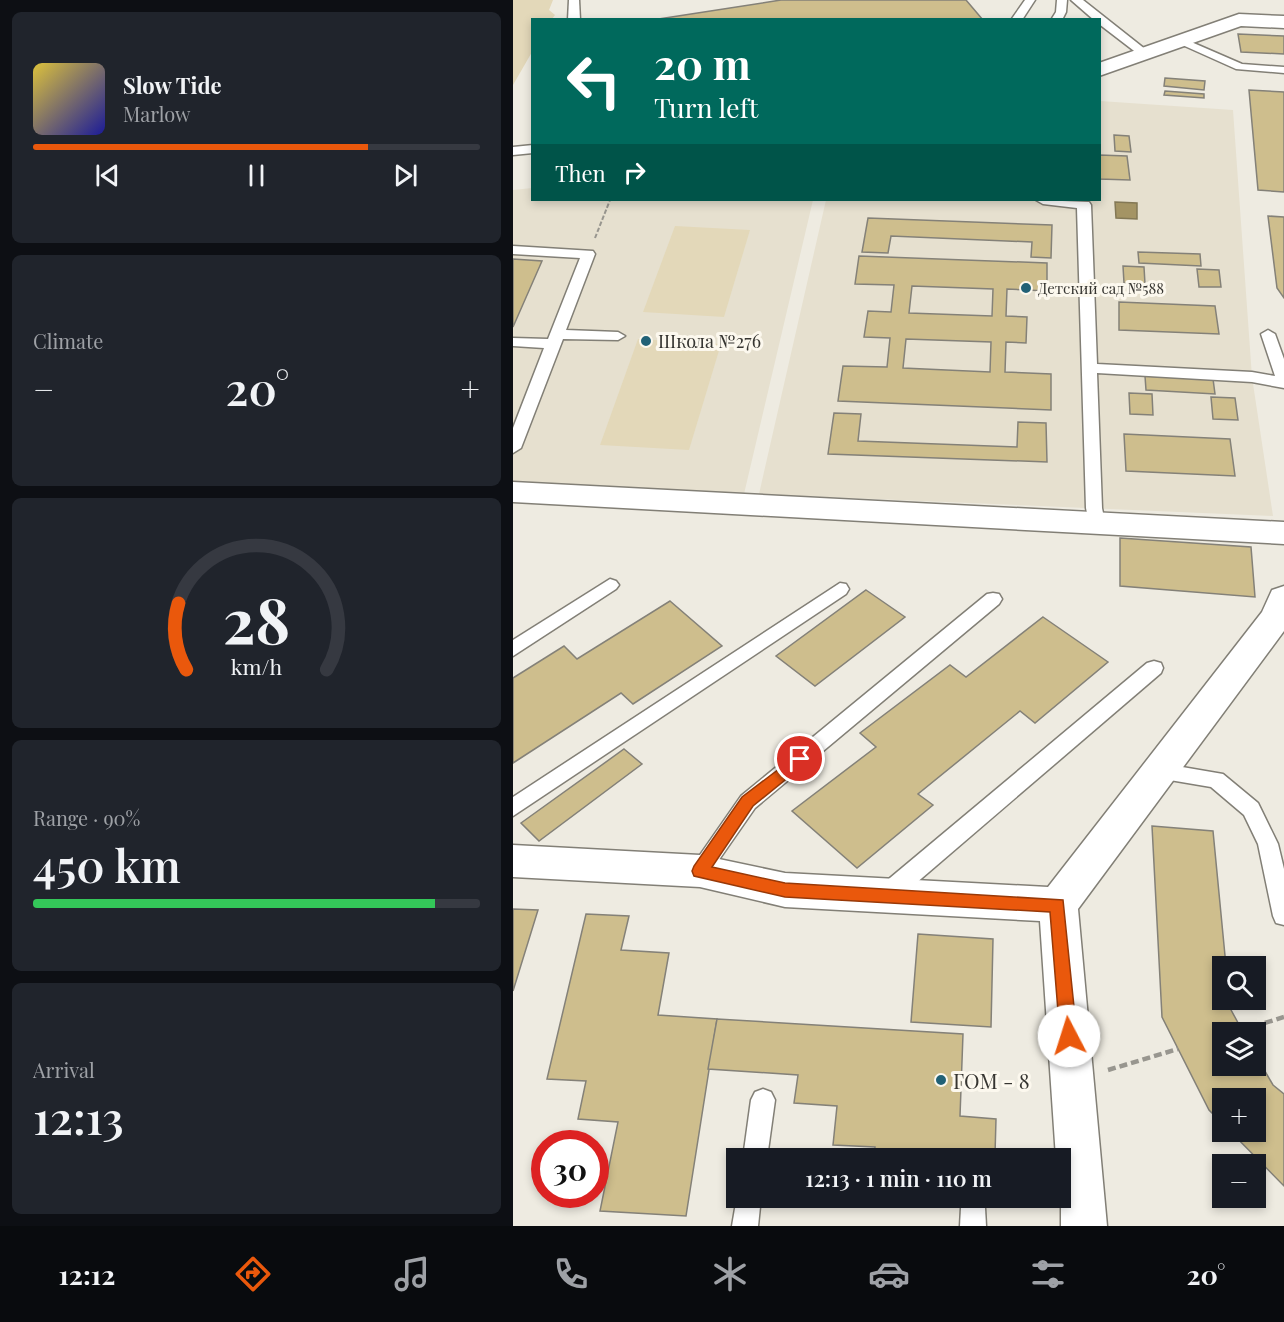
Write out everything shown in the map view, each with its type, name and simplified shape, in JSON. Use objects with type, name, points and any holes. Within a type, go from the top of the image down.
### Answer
[{"type":"street","points":[[1101,69],[1239,20],[1284,22]]},
{"type":"street","points":[[513,492],[1284,533]]},
{"type":"street","points":[[1084,1226],[1058,905],[1281,611]]},
{"type":"street","points":[[513,861],[700,871],[785,890],[1058,905]]},
{"type":"lane","points":[[574,0],[574,18]]},
{"type":"lane","points":[[1017,18],[1030,0]]},
{"type":"lane","points":[[1058,18],[1062,12],[1062,0]]},
{"type":"lane","points":[[1076,0],[1099,18]]},
{"type":"lane","points":[[1101,20],[1146,55]]},
{"type":"lane","points":[[1182,41],[1240,67],[1284,70]]},
{"type":"lane","points":[[513,151],[531,148]]},
{"type":"lane","points":[[1051,201],[1084,205],[1094,508],[1097,523]]},
{"type":"lane","points":[[513,250],[588,254],[513,448]]},
{"type":"lane","points":[[1090,368],[1252,377],[1284,383],[1268,334]]},
{"type":"lane","points":[[513,342],[618,336]]},
{"type":"lane","points":[[513,649],[610,585]]},
{"type":"lane","points":[[513,808],[840,589]]},
{"type":"lane","points":[[700,871],[748,802],[993,599]]},
{"type":"lane","points":[[884,896],[1154,668]]},
{"type":"lane","points":[[1159,771],[1215,780],[1251,809],[1268,844],[1284,916]]},
{"type":"lane","points":[[756,1148],[763,1100]]},
{"type":"lane","points":[[745,1226],[747,1208]]},
{"type":"path","points":[[588,254],[610,201]]},
{"type":"path","points":[[1266,1023],[1284,1017]]},
{"type":"path","points":[[1072,1080],[1178,1049]]},
{"type":"shaded area","points":[[513,0],[553,0],[549,10],[555,15],[553,18],[531,18],[531,54],[513,85]]},
{"type":"shaded area","name":"Детский сад №588","points":[[1101,101],[1233,110],[1252,377],[1273,516],[759,494],[826,201],[1101,201]]},
{"type":"shaded area","name":"Школа №276","points":[[531,188],[531,201],[813,201],[744,494],[513,483],[513,190]]},
{"type":"shaded area","points":[[1115,202],[1137,203],[1137,219],[1116,218]]},
{"type":"shaded area","points":[[675,226],[750,230],[724,317],[643,312]]},
{"type":"shaded area","points":[[638,339],[721,344],[689,450],[600,445]]},
{"type":"building","points":[[781,0],[966,0],[981,18],[665,18]]},
{"type":"building","points":[[1238,34],[1284,36],[1284,54],[1241,52]]},
{"type":"building","points":[[1165,78],[1205,81],[1204,90],[1164,86]]},
{"type":"building","points":[[1249,90],[1284,92],[1284,192],[1258,190]]},
{"type":"building","points":[[1165,91],[1204,94],[1204,98],[1164,95]]},
{"type":"building","points":[[1114,135],[1129,136],[1131,152],[1115,151]]},
{"type":"building","points":[[1101,155],[1127,156],[1130,180],[1101,179]]},
{"type":"building","points":[[1268,216],[1284,217],[1284,298],[1277,288]]},
{"type":"building","points":[[868,218],[1052,225],[1051,258],[1031,257],[1032,242],[891,236],[888,253],[862,252]]},
{"type":"building","points":[[1138,252],[1200,254],[1201,266],[1139,263]]},
{"type":"building","points":[[859,256],[1047,263],[1047,291],[1007,289],[1006,316],[1027,317],[1026,343],[1006,342],[1005,372],[1051,374],[1051,410],[838,401],[843,366],[887,367],[890,338],[864,337],[868,311],[891,312],[894,285],[855,284]],"holes":[[[912,286],[993,289],[992,316],[909,313]],[[906,339],[991,342],[990,372],[903,368]]]},
{"type":"building","points":[[513,259],[542,261],[513,327]]},
{"type":"building","points":[[1123,266],[1144,267],[1145,284],[1124,283]]},
{"type":"building","points":[[1197,269],[1219,270],[1221,287],[1199,287]]},
{"type":"building","points":[[1119,302],[1215,306],[1219,334],[1119,330]]},
{"type":"building","points":[[1145,376],[1213,379],[1215,394],[1146,390]]},
{"type":"building","points":[[1129,393],[1152,394],[1153,415],[1130,414]]},
{"type":"building","points":[[1211,397],[1235,398],[1238,420],[1213,419]]},
{"type":"building","points":[[834,413],[861,414],[858,441],[1017,447],[1018,422],[1046,423],[1047,462],[828,454]]},
{"type":"building","points":[[1124,434],[1230,439],[1235,476],[1126,471]]},
{"type":"building","points":[[1120,538],[1251,547],[1255,597],[1120,586]]},
{"type":"building","points":[[866,590],[905,617],[815,686],[776,656]]},
{"type":"building","points":[[670,601],[722,646],[633,704],[621,693],[513,763],[513,678],[564,646],[577,659]]},
{"type":"building","points":[[1043,617],[1108,662],[1035,723],[1020,711],[918,794],[933,805],[857,868],[792,811],[876,747],[860,733],[950,665],[966,677]]},
{"type":"building","points":[[624,749],[642,764],[539,841],[521,823]]},
{"type":"building","points":[[1152,826],[1213,831],[1225,956],[1212,956],[1212,1010],[1231,1010],[1238,1022],[1212,1022],[1212,1076],[1266,1076],[1266,1073],[1273,1085],[1284,1094],[1284,1186],[1266,1168],[1266,1154],[1253,1154],[1241,1142],[1266,1142],[1266,1088],[1212,1088],[1212,1113],[1162,1017]]},
{"type":"building","points":[[513,909],[538,910],[513,991]]},
{"type":"building","points":[[586,914],[629,916],[621,950],[669,953],[658,1015],[717,1019],[686,1216],[600,1211],[601,1208],[609,1208],[609,1166],[618,1122],[578,1119],[586,1081],[547,1079]]},
{"type":"building","points":[[918,934],[993,939],[991,1027],[911,1022]]},
{"type":"building","points":[[717,1019],[963,1034],[960,1116],[996,1119],[995,1148],[875,1148],[833,1145],[837,1106],[794,1103],[798,1075],[708,1069]]},
{"type":"place","name":"Детский сад №588","points":[[1026,288]]},
{"type":"place","name":"Школа №276","points":[[646,341]]},
{"type":"place","name":"ГОМ - 8","points":[[941,1080]]},
{"type":"route","points":[[800,759],[748,802],[700,871],[785,890],[1058,905],[1069,1036]]}]
